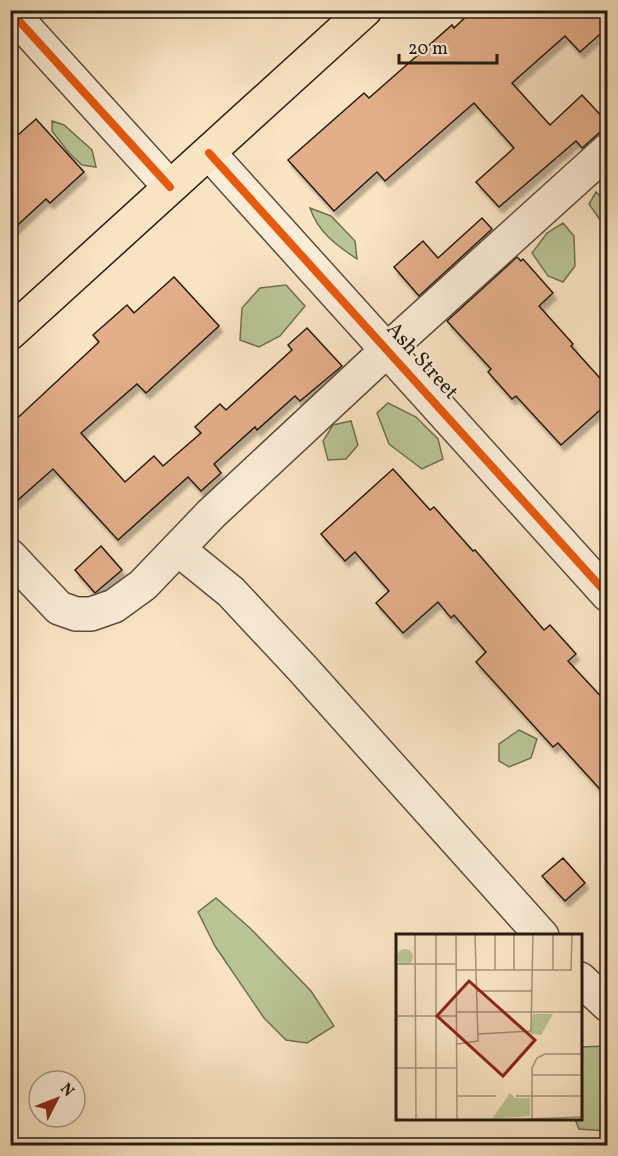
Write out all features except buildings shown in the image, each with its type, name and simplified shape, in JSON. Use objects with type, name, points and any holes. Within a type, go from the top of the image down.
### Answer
[{"type":"main road","points":[[10,333],[365,10]]},
{"type":"street","points":[[10,10],[170,188]]},
{"type":"street","name":"Ash Street","points":[[209,153],[608,595]]},
{"type":"street","points":[[10,556],[59,608],[76,614],[92,614],[114,606],[143,585],[211,514],[387,350],[603,162]]},
{"type":"street","points":[[178,549],[231,592],[540,934]]},
{"type":"street","points":[[582,981],[608,1005]]},
{"type":"green space","points":[[52,121],[64,125],[92,150],[96,167],[82,165],[69,153],[52,131]]},
{"type":"green space","points":[[596,192],[607,202],[607,230],[589,204]]},
{"type":"green space","points":[[310,208],[331,216],[355,241],[357,259],[323,231],[313,217]]},
{"type":"green space","points":[[563,223],[574,236],[575,266],[563,282],[548,276],[532,253],[547,233]]},
{"type":"green space","points":[[286,285],[305,306],[280,336],[259,347],[240,340],[242,308],[260,288]]},
{"type":"green space","points":[[388,403],[416,417],[438,439],[443,459],[422,469],[389,444],[377,413]]},
{"type":"green space","points":[[351,421],[358,445],[346,459],[328,460],[323,441],[333,425]]},
{"type":"green space","points":[[519,730],[537,739],[531,758],[509,767],[499,761],[499,744]]},
{"type":"green space","points":[[216,898],[251,929],[311,991],[334,1026],[307,1043],[286,1040],[264,1018],[215,946],[198,912]]},
{"type":"green space","points":[[607,1046],[607,1131],[579,1129],[575,1120],[582,1120],[582,1047]]},
{"type":"cycle path","points":[[10,11],[170,187]]},
{"type":"cycle path","points":[[209,153],[608,595]]}]
